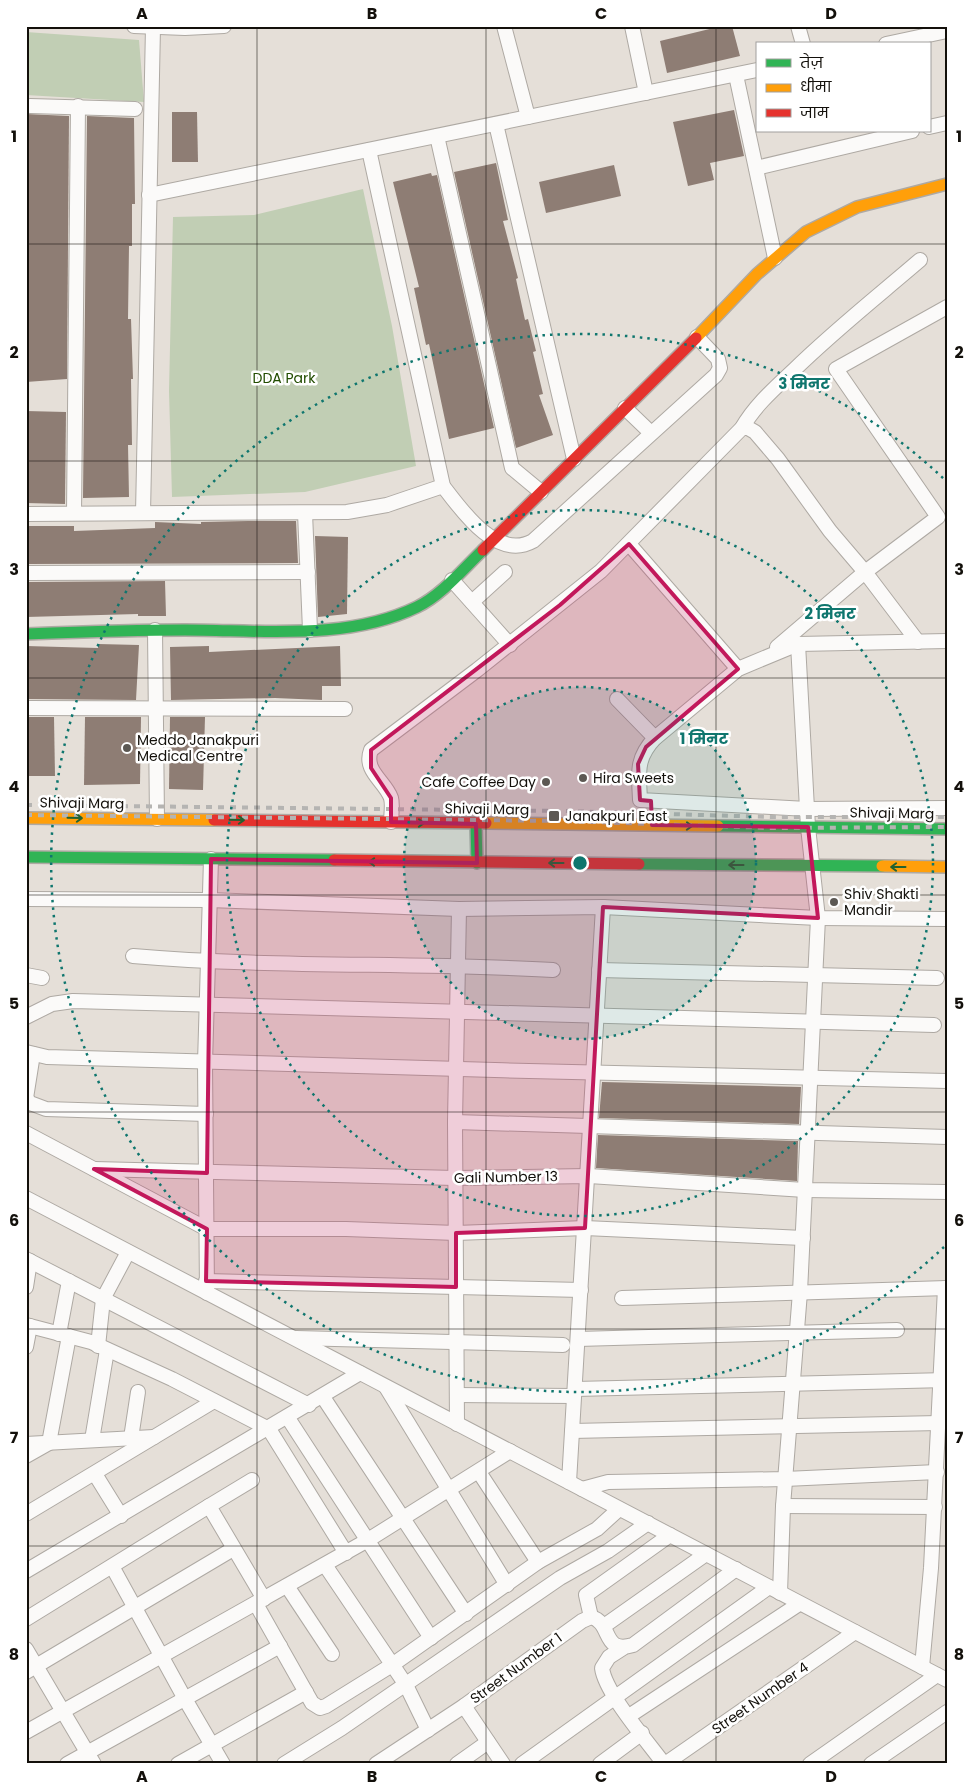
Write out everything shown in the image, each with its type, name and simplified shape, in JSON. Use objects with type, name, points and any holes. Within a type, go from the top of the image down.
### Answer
[{"type":"main road","points":[[26,634],[155,630],[310,630],[384,621],[419,606],[452,580],[775,258],[806,232],[857,207],[947,184]]},
{"type":"main road","name":"Shivaji Marg","points":[[26,818],[947,828]]},
{"type":"main road","points":[[476,824],[476,863]]},
{"type":"main road","points":[[26,857],[947,867]]},
{"type":"street","points":[[134,26],[224,26]]},
{"type":"street","points":[[504,26],[528,118]]},
{"type":"street","points":[[632,26],[646,93]]},
{"type":"street","points":[[798,26],[802,42]]},
{"type":"street","points":[[143,514],[153,27]]},
{"type":"street","points":[[895,42],[947,31]]},
{"type":"street","points":[[149,195],[756,70]]},
{"type":"street","points":[[736,75],[775,258]]},
{"type":"street","points":[[30,106],[135,109]]},
{"type":"street","points":[[74,513],[78,106]]},
{"type":"street","points":[[930,127],[947,123]]},
{"type":"street","points":[[496,124],[574,459]]},
{"type":"street","points":[[756,168],[908,132]]},
{"type":"street","points":[[437,136],[512,468],[541,492]]},
{"type":"street","points":[[369,150],[442,486],[460,509],[492,540],[525,546],[533,541],[716,374],[720,368],[718,359],[697,337]]},
{"type":"street","points":[[391,822],[391,798],[371,768],[368,757],[371,750],[510,645],[601,571],[742,428],[757,407],[817,348],[920,260]]},
{"type":"street","points":[[769,654],[865,572],[938,516],[836,369],[947,307]]},
{"type":"street","points":[[625,408],[651,434]]},
{"type":"street","points":[[742,428],[748,428],[755,432],[765,443],[830,531],[865,572],[918,642]]},
{"type":"street","points":[[26,514],[347,512],[387,505],[442,486]]},
{"type":"street","points":[[305,513],[310,630]]},
{"type":"street","points":[[629,544],[738,669]]},
{"type":"street","points":[[26,573],[308,572]]},
{"type":"street","points":[[472,602],[505,572]]},
{"type":"street","points":[[452,580],[510,645]]},
{"type":"street","points":[[155,630],[157,819]]},
{"type":"street","points":[[947,642],[798,644],[769,654],[738,669],[655,738],[646,747],[638,764],[640,800],[807,809],[947,808]]},
{"type":"street","points":[[775,1590],[800,1292],[812,1078],[818,918],[808,827],[798,644]]},
{"type":"street","points":[[617,699],[655,738]]},
{"type":"street","points":[[26,708],[346,709]]},
{"type":"street","points":[[651,801],[652,825]]},
{"type":"street","points":[[206,1287],[207,1173],[205,1063],[211,860]]},
{"type":"street","points":[[26,899],[209,900],[459,909],[603,907],[818,918],[947,919]]},
{"type":"street","points":[[570,1482],[603,907]]},
{"type":"street","points":[[457,1424],[455,1122],[459,909]]},
{"type":"street","points":[[133,956],[208,962],[458,965],[553,970]]},
{"type":"street","points":[[599,970],[937,978]]},
{"type":"street","points":[[26,975],[42,978]]},
{"type":"street","points":[[26,1017],[52,1004],[72,1001],[934,1025]]},
{"type":"street","points":[[206,1114],[46,1109],[30,1104],[27,1093],[30,1053],[47,1057],[205,1063],[456,1067],[593,1074],[947,1081]]},
{"type":"street","points":[[455,1122],[590,1124],[947,1137]]},
{"type":"street","points":[[26,1133],[207,1229],[337,1229],[456,1233],[585,1228],[803,1238]]},
{"type":"street","name":"Gali Number 13","points":[[94,1169],[455,1178],[589,1176],[805,1190],[947,1192]]},
{"type":"street","points":[[26,1198],[128,1252],[206,1287],[292,1337],[736,1569],[799,1604],[942,1677]]},
{"type":"street","points":[[92,1440],[103,1348],[103,1299],[128,1252]]},
{"type":"street","points":[[26,1287],[28,1260],[309,1405]]},
{"type":"street","points":[[49,1443],[64,1335],[69,1281]]},
{"type":"street","points":[[206,1287],[456,1287],[581,1290]]},
{"type":"street","points":[[622,1298],[946,1288],[944,1380],[939,1423],[935,1507],[922,1667]]},
{"type":"street","points":[[26,1347],[28,1325],[103,1348],[214,1400],[269,1429],[346,1553]]},
{"type":"street","points":[[578,1339],[897,1330]]},
{"type":"street","points":[[292,1337],[563,1345]]},
{"type":"street","points":[[26,1571],[288,1418],[360,1373]]},
{"type":"street","points":[[457,1395],[944,1380]]},
{"type":"street","points":[[385,1386],[507,1585]]},
{"type":"street","points":[[131,1438],[138,1392]]},
{"type":"street","points":[[323,1397],[466,1614]]},
{"type":"street","points":[[26,1514],[157,1437],[214,1400]]},
{"type":"street","points":[[288,1418],[431,1638]]},
{"type":"street","points":[[572,1431],[790,1428],[939,1423]]},
{"type":"street","points":[[26,1444],[157,1437]]},
{"type":"street","points":[[26,1456],[49,1443]]},
{"type":"street","points":[[26,1732],[346,1553],[510,1451]]},
{"type":"street","points":[[479,1472],[538,1562]]},
{"type":"street","points":[[582,1489],[608,1482],[785,1479],[936,1472]]},
{"type":"street","points":[[95,1474],[121,1516]]},
{"type":"street","points":[[26,1619],[113,1568],[252,1480]]},
{"type":"street","points":[[209,1506],[260,1601],[280,1646],[316,1706],[326,1706],[392,1664],[538,1562],[597,1530],[619,1509]]},
{"type":"street","points":[[783,1506],[935,1507]]},
{"type":"street","points":[[284,1764],[406,1685],[560,1578],[608,1551],[648,1524]]},
{"type":"street","points":[[623,1648],[609,1640],[604,1626],[597,1618],[591,1616],[586,1595],[670,1535]]},
{"type":"street","points":[[31,1670],[233,1549]]},
{"type":"street","points":[[604,1626],[706,1554]]},
{"type":"street","points":[[325,1565],[406,1685],[428,1730]]},
{"type":"street","points":[[113,1568],[223,1764]]},
{"type":"street","points":[[664,1764],[616,1697],[602,1668],[609,1657],[623,1648],[633,1645],[736,1569]]},
{"type":"street","points":[[287,1586],[332,1654]]},
{"type":"street","points":[[522,1764],[616,1697],[775,1590]]},
{"type":"street","points":[[629,1716],[799,1604]]},
{"type":"street","name":"Street Number 1","points":[[376,1764],[464,1706],[591,1616]]},
{"type":"street","name":"Street Number 4","points":[[664,1764],[855,1632]]},
{"type":"street","points":[[67,1764],[91,1758],[185,1699],[280,1646]]},
{"type":"street","points":[[26,1649],[31,1670],[64,1711],[91,1758]]},
{"type":"street","points":[[810,1764],[942,1677]]},
{"type":"street","points":[[178,1764],[306,1692]]},
{"type":"street","points":[[464,1706],[503,1764]]},
{"type":"street","points":[[871,1764],[947,1712]]},
{"type":"street","points":[[600,1764],[642,1733]]},
{"type":"street","points":[[457,1764],[488,1742]]},
{"type":"highlighted area","points":[[629,544],[738,669],[646,747],[638,764],[640,800],[651,801],[652,825],[808,827],[818,918],[603,907],[585,1228],[456,1233],[456,1287],[206,1281],[207,1229],[94,1169],[207,1173],[211,859],[477,863],[476,824],[391,822],[391,798],[371,768],[371,750],[560,605]]},
{"type":"green space","points":[[26,32],[139,40],[144,102],[26,95]]},
{"type":"green space","name":"DDA Park","points":[[363,189],[392,326],[416,466],[305,492],[172,497],[169,391],[173,217],[254,215]]},
{"type":"building","points":[[722,26],[732,26],[740,56],[667,73],[660,41]]},
{"type":"building","points":[[734,110],[744,156],[710,163],[714,180],[688,186],[673,122]]},
{"type":"building","points":[[172,112],[197,112],[198,162],[172,162]]},
{"type":"building","points":[[26,114],[69,116],[67,379],[26,382]]},
{"type":"building","points":[[87,116],[134,118],[135,204],[132,204],[132,246],[129,246],[128,319],[131,319],[133,379],[131,379],[132,445],[128,445],[129,497],[83,498]]},
{"type":"building","points":[[496,163],[508,220],[503,221],[518,278],[516,279],[525,320],[528,319],[536,351],[533,352],[543,394],[539,395],[553,435],[516,448],[454,172]]},
{"type":"building","points":[[614,165],[621,196],[546,213],[539,182]]},
{"type":"building","points":[[431,173],[432,176],[437,175],[494,428],[449,439],[429,344],[426,345],[414,288],[419,287],[393,182]]},
{"type":"building","points":[[26,411],[66,412],[65,504],[26,503]]},
{"type":"building","points":[[296,521],[298,563],[26,564],[26,526],[74,526],[74,531],[155,528],[155,522],[201,524],[201,522]]},
{"type":"building","points":[[315,536],[348,537],[347,614],[318,617]]},
{"type":"building","points":[[165,581],[166,616],[138,616],[138,614],[26,617],[26,582]]},
{"type":"building","points":[[98,644],[139,645],[136,700],[26,699],[26,646],[98,648]]},
{"type":"building","points":[[209,646],[209,652],[340,646],[341,686],[322,686],[322,700],[275,698],[171,700],[170,647]]},
{"type":"building","points":[[26,717],[54,717],[55,776],[26,776]]},
{"type":"building","points":[[85,717],[141,717],[140,784],[84,785]]},
{"type":"building","points":[[170,717],[205,717],[203,790],[169,789]]},
{"type":"building","points":[[602,1082],[801,1087],[799,1124],[599,1118]]},
{"type":"building","points":[[598,1135],[798,1141],[797,1181],[596,1168]]},
{"type":"railway","points":[[26,805],[563,811],[771,817],[947,817]]},
{"type":"railway","points":[[26,815],[563,821],[771,828],[947,827]]},
{"type":"traffic: fast","points":[[26,634],[165,630],[273,632],[333,629],[362,625],[390,618],[426,602],[444,589],[483,550]]},
{"type":"traffic: fast","points":[[476,824],[477,863]]},
{"type":"traffic: fast","points":[[718,826],[947,829]]},
{"type":"traffic: fast","points":[[26,857],[334,860]]},
{"type":"traffic: fast","points":[[639,864],[882,866]]},
{"type":"traffic: slow","points":[[696,338],[757,274],[806,232],[857,207],[947,184]]},
{"type":"traffic: slow","points":[[26,818],[214,820]]},
{"type":"traffic: slow","points":[[486,823],[718,826]]},
{"type":"traffic: slow","points":[[882,866],[947,867]]},
{"type":"traffic: jam","points":[[483,550],[696,338]]},
{"type":"traffic: jam","points":[[214,820],[486,823]]},
{"type":"traffic: jam","points":[[334,860],[639,864]]},
{"type":"place","name":"Meddo Janakpuri Medical Centre","points":[[127,748]]},
{"type":"place","name":"Hira Sweets","points":[[583,778]]},
{"type":"place","name":"Cafe Coffee Day","points":[[546,782]]},
{"type":"place","name":"Janakpuri East","points":[[554,816]]},
{"type":"place","name":"Shiv Shakti Mandir","points":[[834,902]]}]
